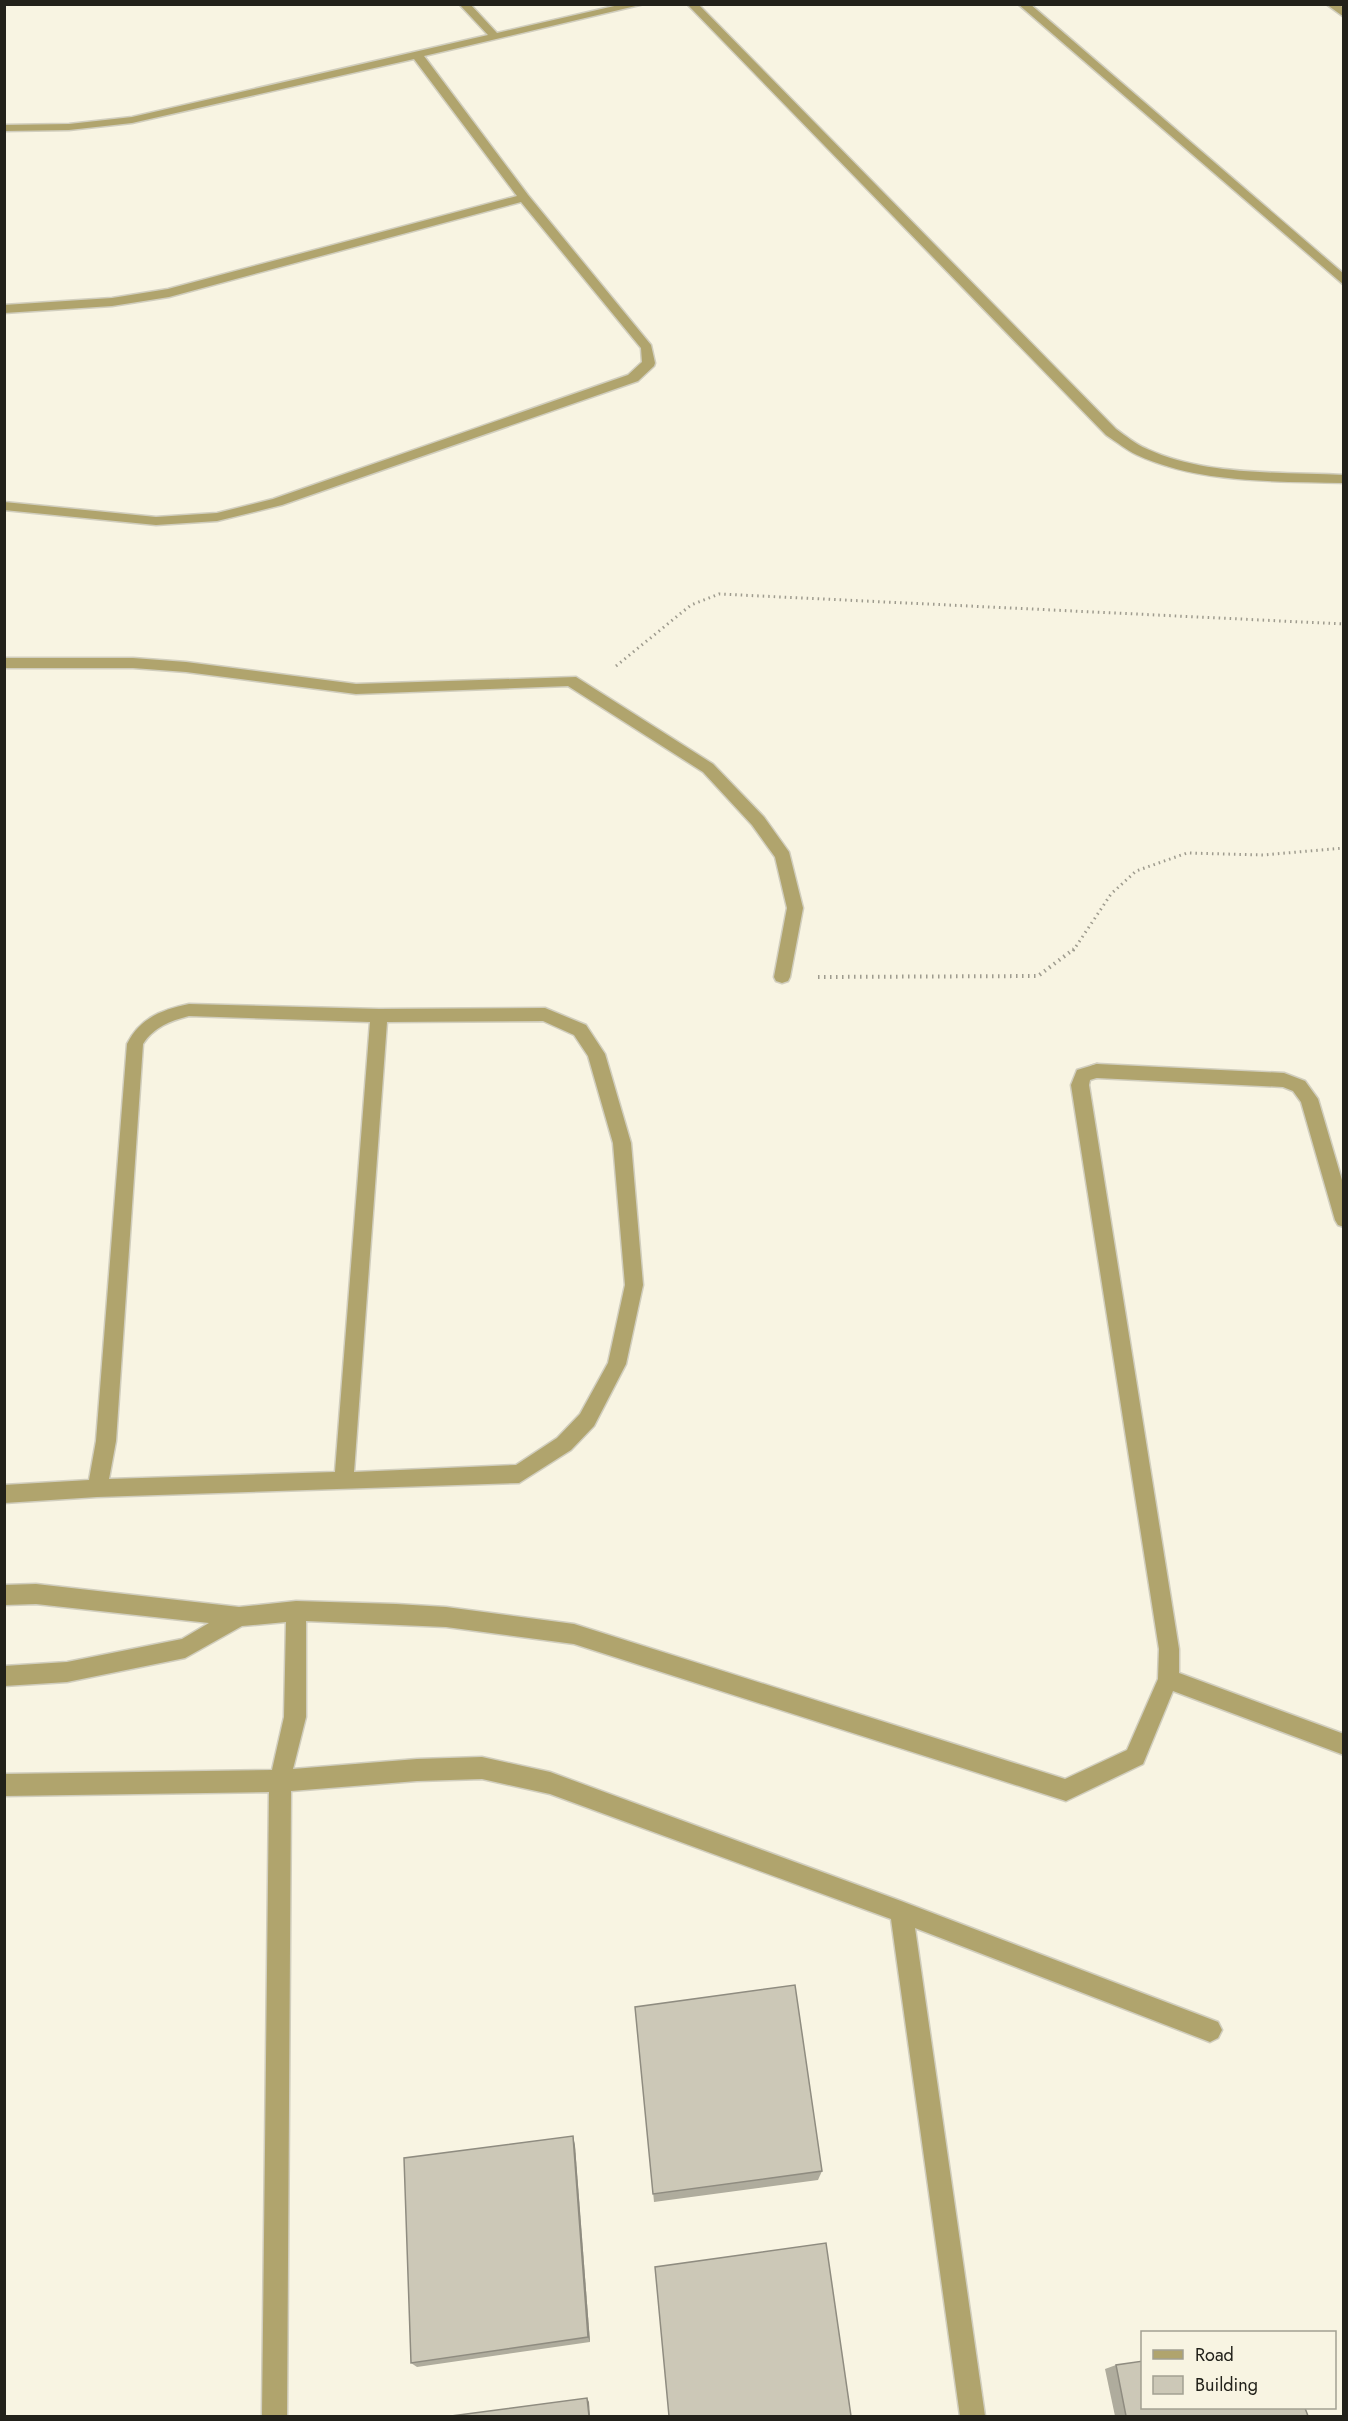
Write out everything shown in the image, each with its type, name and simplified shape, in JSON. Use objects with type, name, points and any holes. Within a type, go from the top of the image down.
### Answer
[{"type":"street","points":[[464,4],[495,37]]},
{"type":"street","points":[[4,128],[69,127],[132,120],[639,4]]},
{"type":"street","points":[[693,4],[1111,432],[1143,454],[1188,468],[1237,474],[1344,479]]},
{"type":"street","points":[[1023,4],[1344,281]]},
{"type":"street","points":[[1331,4],[1344,14]]},
{"type":"street","points":[[4,506],[156,521],[217,517],[277,502],[633,378],[649,363],[647,348],[524,198],[418,56]]},
{"type":"street","points":[[4,309],[112,302],[169,293],[524,198]]},
{"type":"street","points":[[4,663],[133,663],[186,667],[356,689],[572,681],[708,768],[758,821],[783,856],[795,908],[782,976]]},
{"type":"street","points":[[4,1494],[97,1488],[519,1474],[564,1443],[587,1420],[617,1364],[634,1284],[622,1143],[596,1054],[580,1030],[545,1014],[379,1016],[189,1010],[166,1015],[140,1032],[135,1044],[106,1441],[97,1488]]},
{"type":"street","points":[[344,1481],[379,1016]]},
{"type":"street","points":[[4,1595],[36,1594],[239,1617],[296,1611],[446,1617],[574,1634],[1066,1790],[1135,1757],[1168,1679],[1169,1649],[1080,1085],[1083,1075],[1097,1071],[1284,1080],[1299,1086],[1309,1100],[1344,1220]]},
{"type":"street","points":[[274,2416],[280,1780],[295,1717],[296,1611]]},
{"type":"street","points":[[4,1676],[67,1672],[185,1648],[239,1617]]},
{"type":"street","points":[[1168,1679],[1344,1745]]},
{"type":"street","points":[[4,1785],[280,1780],[417,1770],[482,1768],[550,1783],[901,1912],[1210,2030]]},
{"type":"street","points":[[901,1912],[973,2416]]},
{"type":"path","points":[[572,681],[619,665],[691,605],[719,594],[1344,624]]},
{"type":"path","points":[[782,976],[966,978],[1038,975],[1073,951],[1111,894],[1136,871],[1187,853],[1263,855],[1344,848]]},
{"type":"building","points":[[795,1985],[822,2171],[653,2194],[635,2007]]},
{"type":"building","points":[[573,2136],[588,2337],[411,2363],[404,2158]]},
{"type":"building","points":[[826,2243],[851,2416],[669,2416],[655,2267]]},
{"type":"building","points":[[1141,2361],[1141,2409],[1305,2409],[1308,2416],[1126,2416],[1116,2365]]},
{"type":"building","points":[[587,2398],[589,2416],[451,2416]]}]
